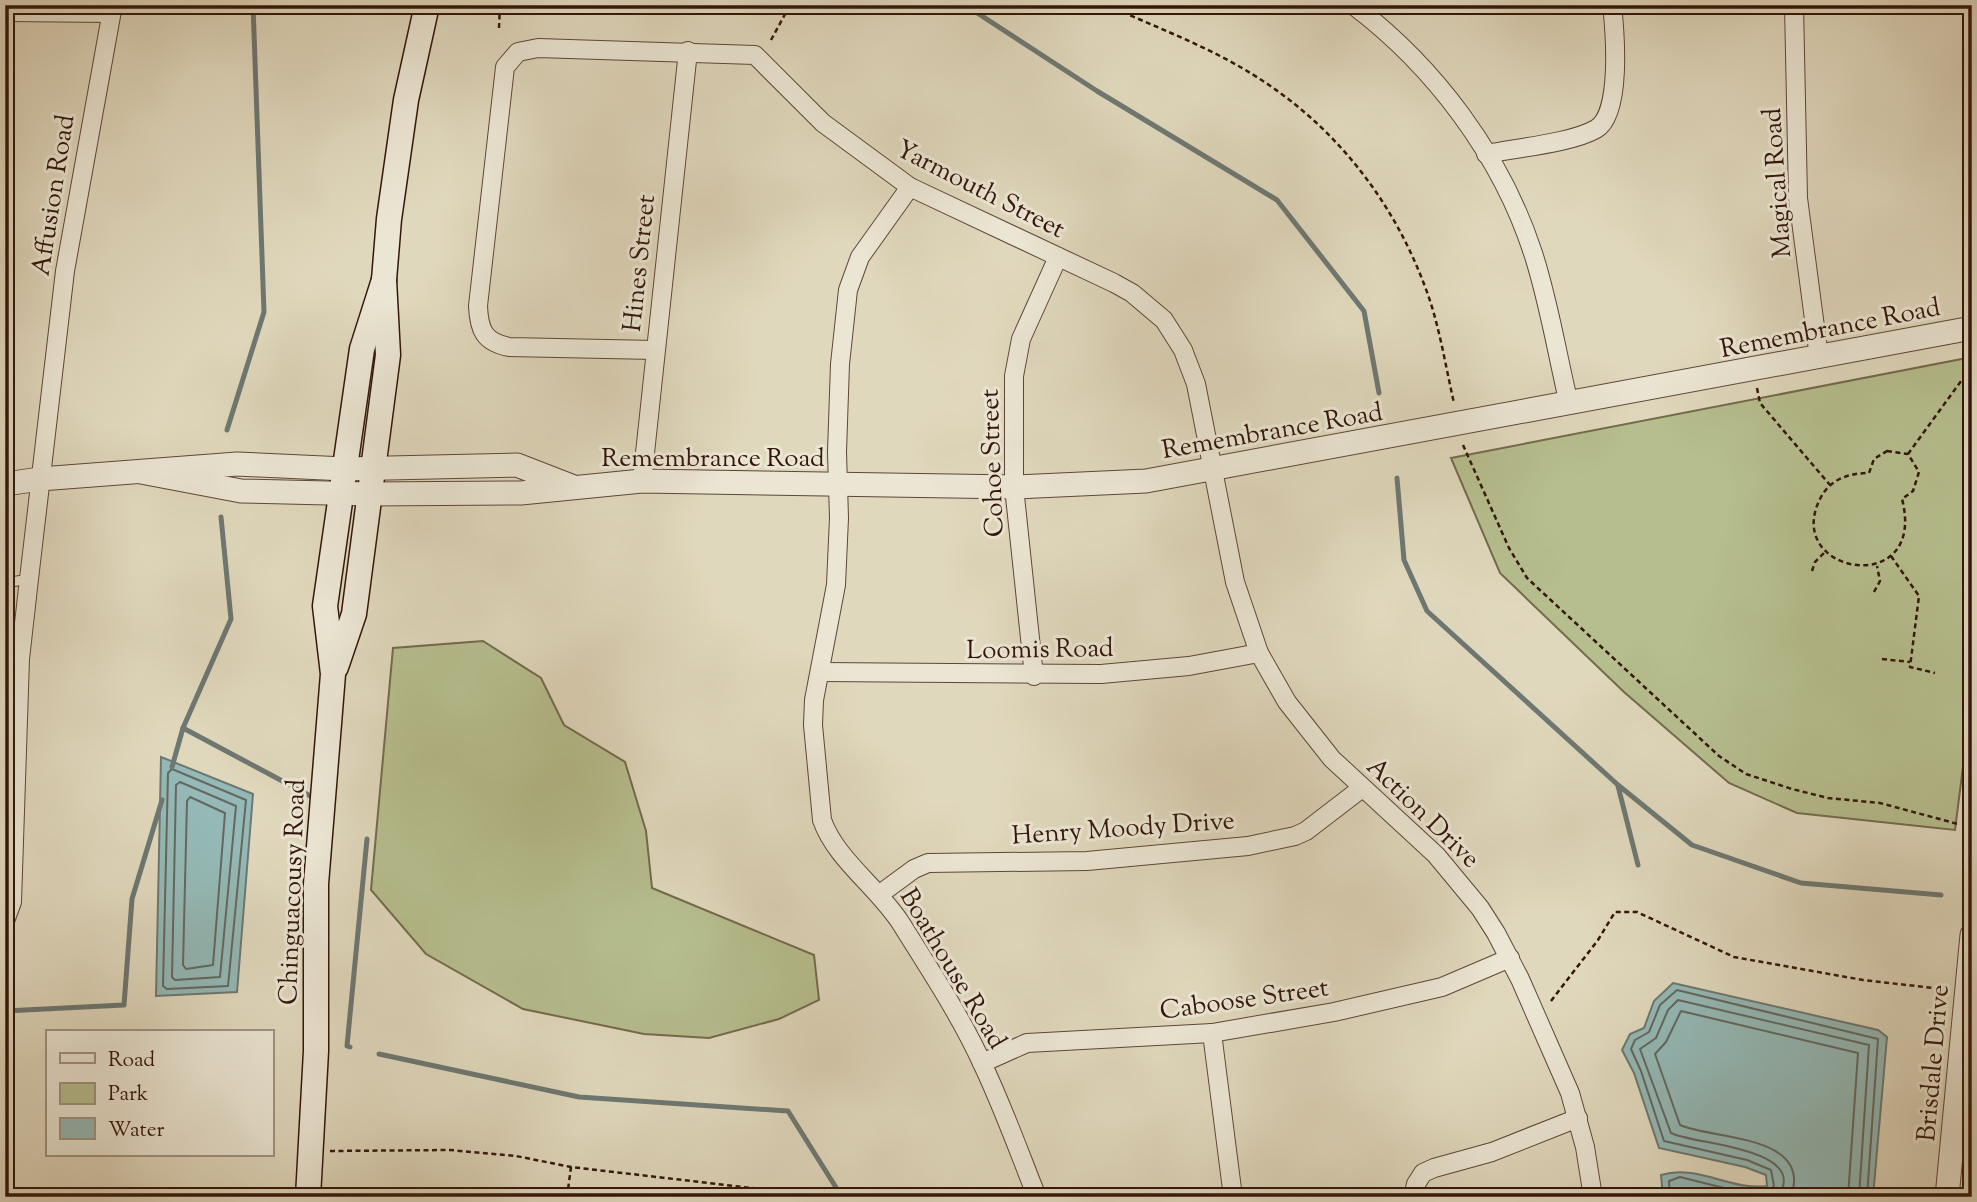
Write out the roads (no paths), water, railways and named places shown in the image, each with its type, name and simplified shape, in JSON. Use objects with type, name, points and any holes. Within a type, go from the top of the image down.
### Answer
[{"type":"main road","name":"Chinguacousy Road","points":[[333,674],[354,614],[388,355],[384,280],[407,100],[427,5]]},
{"type":"main road","name":"Chinguacousy Road","points":[[308,1197],[313,1151],[316,884],[333,674],[325,606],[362,349],[384,280]]},
{"type":"street","points":[[1353,5],[1386,30],[1427,71],[1459,110],[1486,154],[1532,252],[1569,404]]},
{"type":"street","points":[[1486,154],[1581,135],[1598,128],[1606,120],[1614,90],[1612,5]]},
{"type":"street","name":"Magical Road","points":[[1794,5],[1798,198],[1819,357]]},
{"type":"street","points":[[5,12],[112,9]]},
{"type":"street","name":"Affusion Road","points":[[5,921],[12,902],[20,659],[40,478],[65,271],[112,9]]},
{"type":"street","name":"Yarmouth Street","points":[[655,350],[494,344],[484,336],[478,324],[479,293],[505,67],[517,52],[538,48],[755,55],[823,123],[911,187],[1132,293],[1164,320],[1190,363],[1213,471]]},
{"type":"street","name":"Hines Street","points":[[642,481],[688,51]]},
{"type":"street","name":"Boathouse Road","points":[[911,187],[860,257],[848,290],[840,364],[836,585],[813,725],[822,820],[826,833],[880,894],[935,976],[982,1063],[1037,1197]]},
{"type":"street","name":"Cohoe Street","points":[[1034,676],[1014,487],[1017,357],[1025,329],[1058,257]]},
{"type":"street","name":"Remembrance Road","points":[[343,481],[370,494],[521,493],[642,481],[1014,487],[1146,481],[1213,471],[1972,328]]},
{"type":"street","name":"Remembrance Road","points":[[5,484],[40,478],[141,472],[241,491],[343,481],[373,467],[517,465],[573,487]]},
{"type":"street","name":"Action Drive","points":[[1213,471],[1235,582],[1259,653],[1307,729],[1362,788],[1436,855],[1480,908],[1510,958],[1578,1118],[1592,1197]]},
{"type":"street","name":"Loomis Road","points":[[820,672],[1034,676],[1141,672],[1259,653]]},
{"type":"street","name":"Henry Moody Drive","points":[[880,894],[914,869],[929,863],[1159,856],[1279,840],[1307,831],[1362,788]]},
{"type":"street","name":"Brisdale Drive","points":[[1947,1197],[1972,935]]},
{"type":"street","name":"Caboose Street","points":[[982,1063],[1027,1043],[1212,1033],[1376,1003],[1442,986],[1510,958]]},
{"type":"street","points":[[1212,1033],[1233,1197]]},
{"type":"street","points":[[1413,1197],[1416,1184],[1423,1173],[1492,1152],[1578,1118]]},
{"type":"lane","points":[[5,583],[29,579]]},
{"type":"water","points":[[161,757],[253,794],[237,992],[156,996]]},
{"type":"water","points":[[1673,983],[1878,1030],[1887,1037],[1873,1197],[1663,1197],[1661,1175],[1675,1173],[1701,1175],[1754,1187],[1767,1186],[1766,1175],[1745,1167],[1659,1148],[1634,1073],[1622,1050],[1630,1034],[1644,1028],[1654,1001]]},
{"type":"water","points":[[403,1189],[511,1195],[513,1197],[389,1197]]},
{"type":"waterway","points":[[227,430],[264,312],[253,5]]},
{"type":"waterway","points":[[965,5],[1097,91],[1277,200],[1364,311],[1379,393]]},
{"type":"waterway","points":[[1397,478],[1404,560],[1427,611],[1618,785],[1692,845],[1801,883],[1941,895]]},
{"type":"waterway","points":[[172,767],[183,728],[231,619],[221,517]]},
{"type":"waterway","points":[[183,728],[316,799]]},
{"type":"waterway","points":[[1618,786],[1638,865]]},
{"type":"waterway","points":[[5,1011],[124,1005],[132,899],[162,800]]},
{"type":"waterway","points":[[350,1047],[347,1046],[367,839]]},
{"type":"waterway","points":[[379,1054],[579,1097],[788,1111],[842,1197]]}]
